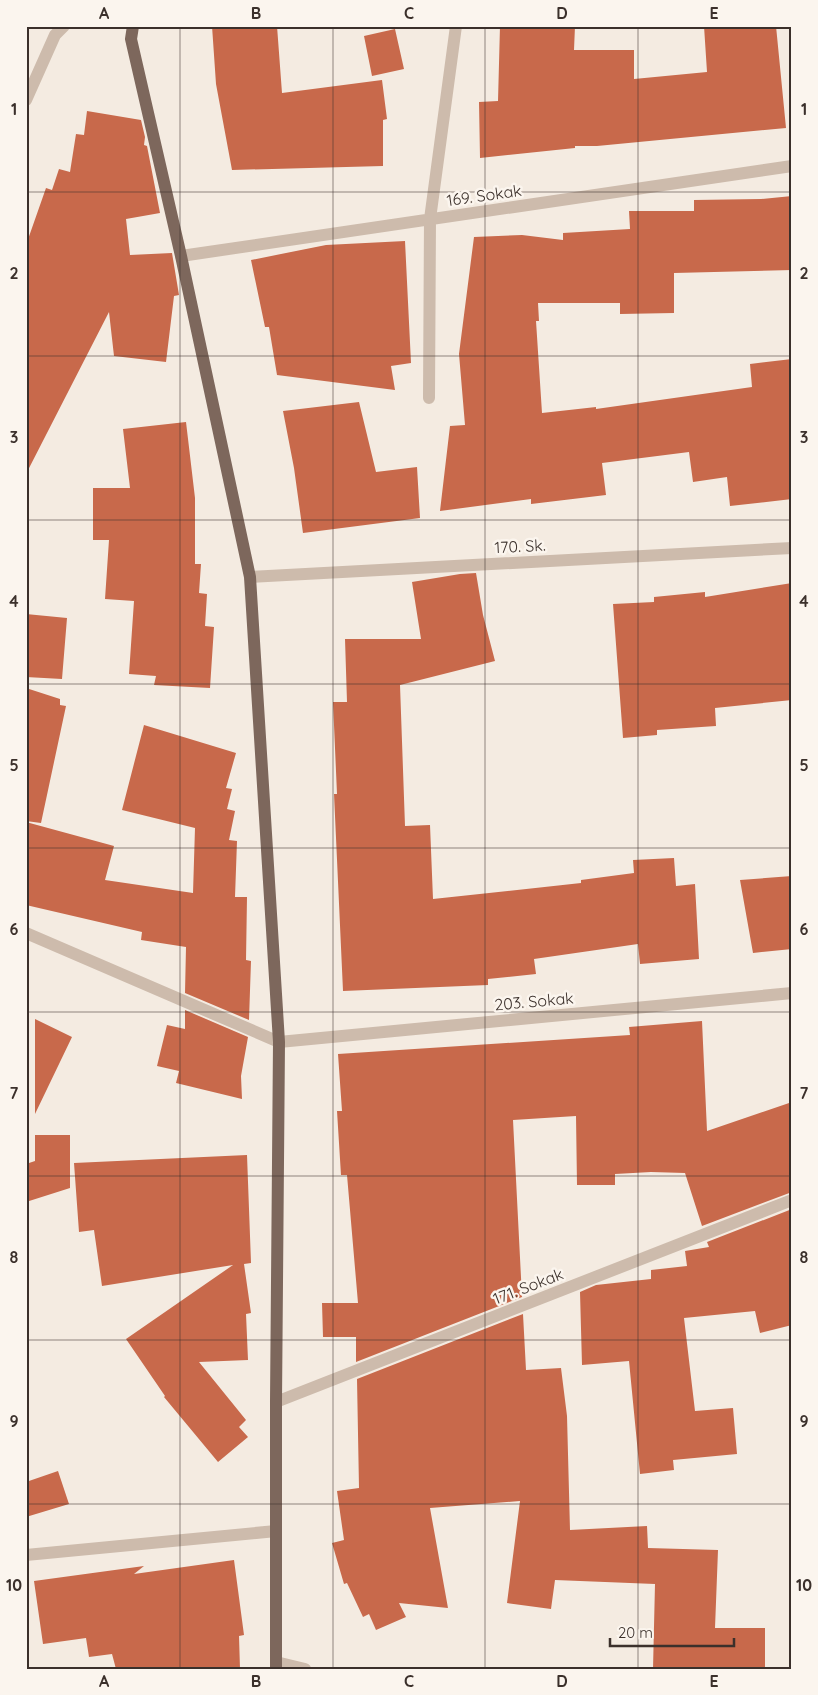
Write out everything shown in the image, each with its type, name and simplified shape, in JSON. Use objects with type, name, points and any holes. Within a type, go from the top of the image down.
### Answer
[{"type":"main road","points":[[133,26],[131,39],[181,256],[250,577],[279,1042],[276,1666]]},
{"type":"street","points":[[26,100],[55,35],[64,26]]},
{"type":"street","points":[[429,398],[430,219],[456,26]]},
{"type":"street","name":"169. Sokak","points":[[181,256],[792,166]]},
{"type":"street","name":"170. Sk.","points":[[250,577],[792,548]]},
{"type":"street","points":[[26,934],[279,1042]]},
{"type":"street","name":"203. Sokak","points":[[279,1042],[792,993]]},
{"type":"street","name":"171. Sokak","points":[[276,1402],[792,1200]]},
{"type":"street","points":[[26,1555],[276,1531]]},
{"type":"street","points":[[276,1666],[305,1669]]},
{"type":"building","points":[[212,26],[277,26],[282,93],[382,80],[387,119],[383,120],[383,166],[232,170],[216,84]]},
{"type":"building","points":[[500,26],[575,26],[574,50],[634,50],[634,79],[707,72],[704,26],[776,26],[786,128],[597,146],[575,146],[575,148],[480,158],[479,102],[498,101]]},
{"type":"building","points":[[395,29],[404,69],[372,76],[364,36]]},
{"type":"building","points":[[87,111],[141,120],[145,137],[144,145],[147,146],[160,213],[126,219],[130,255],[172,253],[179,295],[174,296],[166,362],[114,356],[109,312],[26,474],[26,245],[46,188],[52,190],[59,169],[70,172],[76,134],[84,135]]},
{"type":"building","points":[[792,196],[792,270],[674,273],[674,313],[620,314],[620,303],[538,303],[539,321],[536,321],[542,413],[596,407],[596,409],[752,387],[750,364],[792,359],[792,499],[730,506],[727,477],[693,482],[689,452],[602,463],[606,495],[531,504],[531,499],[440,511],[450,426],[465,425],[459,354],[474,237],[522,235],[563,240],[563,233],[630,229],[629,211],[694,211],[694,200],[761,199]]},
{"type":"building","points":[[405,241],[411,363],[391,366],[395,390],[277,375],[269,327],[265,327],[251,260],[326,245]]},
{"type":"building","points":[[359,402],[376,472],[417,467],[420,518],[303,533],[294,468],[283,411]]},
{"type":"building","points":[[186,422],[195,498],[195,564],[201,564],[199,593],[207,594],[205,626],[214,627],[210,688],[154,685],[156,676],[129,674],[134,601],[105,599],[109,540],[93,540],[93,488],[130,488],[123,429]]},
{"type":"building","points":[[476,573],[483,615],[495,661],[400,685],[405,826],[430,825],[433,899],[581,883],[581,880],[634,873],[633,860],[674,858],[676,886],[695,884],[699,959],[640,964],[638,944],[534,959],[536,974],[488,979],[488,985],[343,991],[334,794],[337,794],[333,702],[347,702],[345,639],[421,639],[412,582]]},
{"type":"building","points":[[792,583],[792,700],[715,708],[716,726],[657,730],[657,735],[623,738],[613,604],[654,602],[654,597],[705,592],[705,597]]},
{"type":"building","points":[[26,614],[67,618],[62,679],[26,677]]},
{"type":"building","points":[[26,688],[60,699],[60,705],[66,706],[41,823],[26,821]]},
{"type":"building","points":[[144,725],[236,753],[226,788],[232,789],[227,809],[235,811],[229,840],[237,841],[235,897],[247,897],[246,960],[251,961],[249,1020],[185,993],[186,947],[141,940],[142,932],[26,905],[26,822],[114,846],[105,880],[193,893],[195,828],[122,810]]},
{"type":"building","points":[[792,876],[792,949],[753,953],[740,880]]},
{"type":"building","points":[[185,1010],[248,1037],[241,1076],[242,1099],[176,1083],[179,1071],[157,1066],[167,1025],[185,1029]]},
{"type":"building","points":[[35,1019],[72,1037],[35,1114]]},
{"type":"building","points":[[702,1021],[707,1131],[792,1102],[792,1192],[702,1226],[685,1173],[615,1174],[615,1185],[577,1185],[576,1116],[513,1120],[522,1297],[356,1362],[356,1337],[323,1337],[322,1303],[358,1303],[347,1175],[341,1175],[337,1111],[342,1111],[338,1054],[630,1035],[629,1027]]},
{"type":"building","points":[[35,1135],[70,1135],[70,1188],[26,1202],[26,1164],[35,1161]]},
{"type":"building","points":[[247,1155],[251,1263],[244,1264],[251,1313],[246,1314],[248,1360],[199,1362],[246,1420],[239,1427],[248,1437],[218,1462],[164,1397],[126,1339],[233,1265],[102,1286],[94,1230],[79,1232],[74,1163]]},
{"type":"building","points":[[792,1209],[792,1325],[760,1333],[755,1311],[684,1318],[695,1411],[733,1408],[737,1454],[673,1460],[674,1470],[640,1474],[629,1361],[582,1365],[580,1292],[596,1285],[651,1279],[651,1270],[687,1266],[685,1251],[709,1247],[707,1242]]},
{"type":"building","points":[[523,1314],[526,1370],[561,1368],[567,1416],[570,1530],[647,1526],[648,1548],[718,1550],[715,1628],[765,1628],[765,1669],[653,1669],[655,1584],[555,1580],[551,1609],[507,1603],[520,1501],[430,1508],[448,1608],[399,1603],[406,1617],[376,1630],[369,1614],[363,1617],[347,1583],[344,1584],[332,1543],[344,1540],[337,1491],[359,1488],[357,1379]]},
{"type":"building","points":[[58,1471],[69,1504],[26,1517],[26,1482]]},
{"type":"building","points":[[234,1560],[244,1635],[239,1636],[240,1669],[116,1669],[112,1654],[89,1657],[86,1638],[43,1644],[34,1581],[144,1566],[134,1574]]}]
